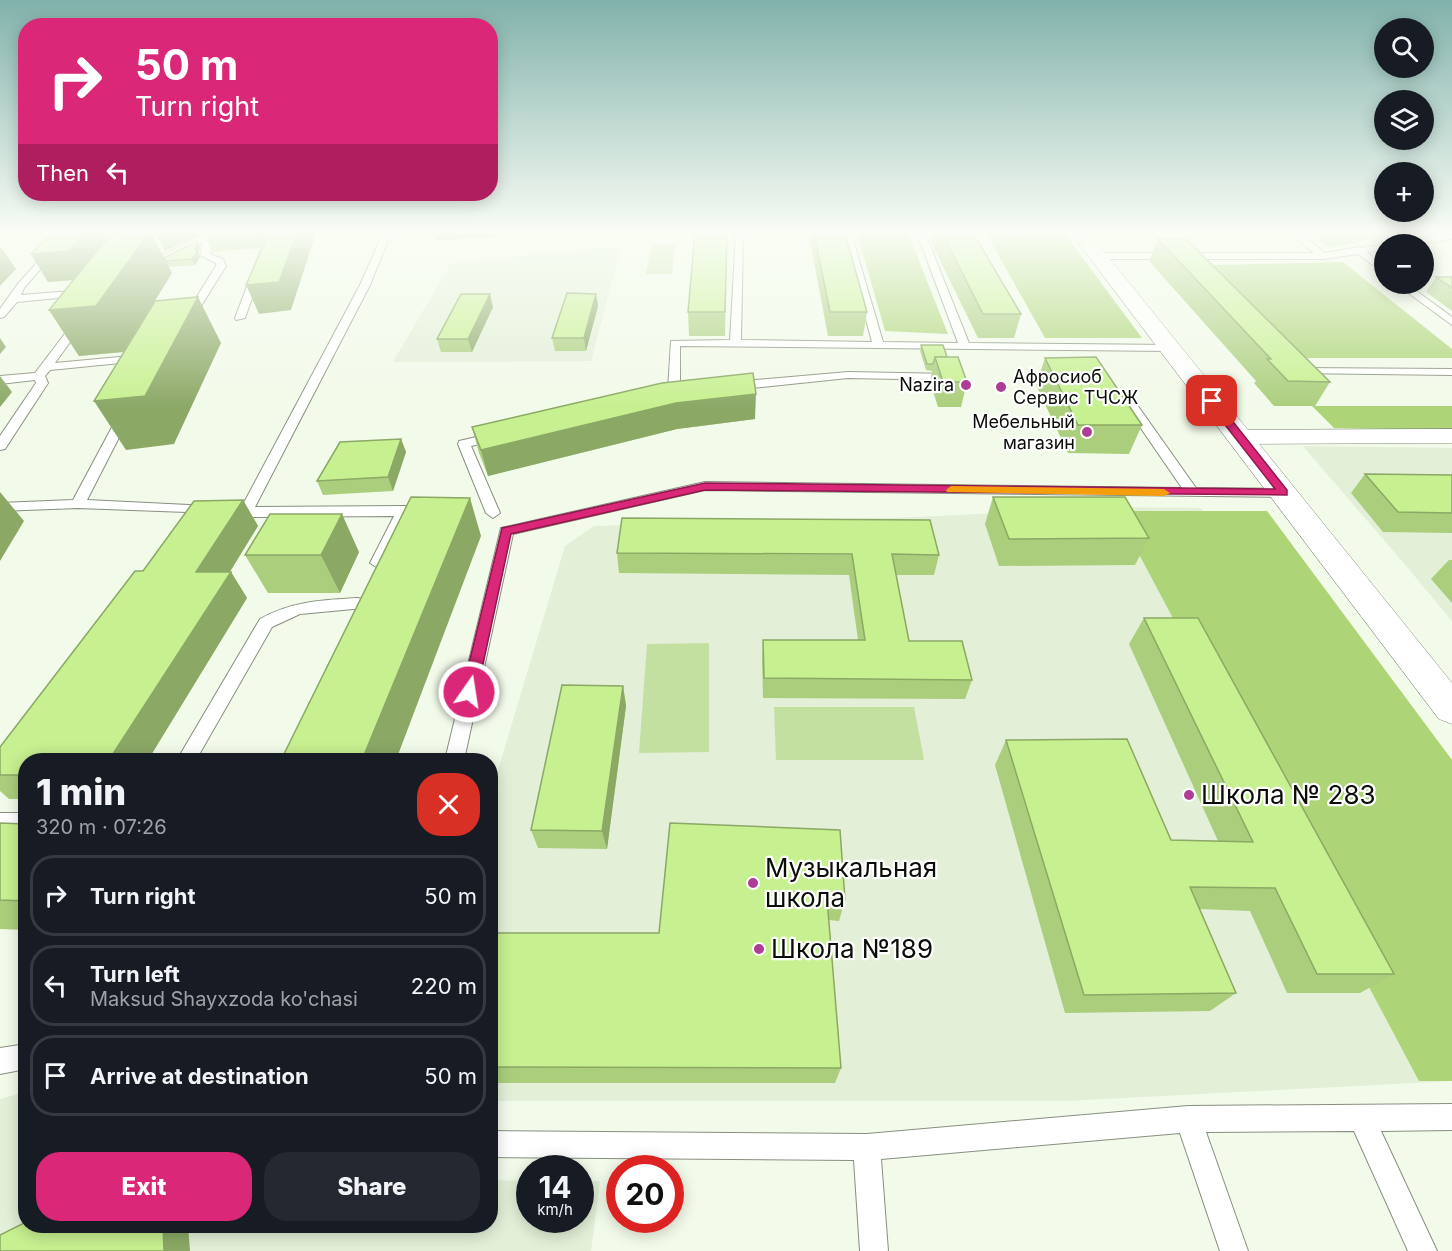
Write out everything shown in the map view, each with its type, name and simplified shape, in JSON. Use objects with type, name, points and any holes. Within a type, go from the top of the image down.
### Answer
[{"type":"street","points":[[1126,291],[1452,709]]},
{"type":"street","points":[[1240,437],[1452,436]]},
{"type":"lane","points":[[0,315],[18,291]]},
{"type":"lane","points":[[186,321],[205,291]]},
{"type":"lane","points":[[240,318],[250,291]]},
{"type":"lane","points":[[235,511],[361,291]]},
{"type":"lane","points":[[735,344],[737,291]]},
{"type":"lane","points":[[864,291],[879,345]]},
{"type":"lane","points":[[944,291],[965,346]]},
{"type":"lane","points":[[14,299],[91,292]]},
{"type":"lane","points":[[1414,294],[1452,322]]},
{"type":"lane","points":[[0,446],[42,383],[43,371],[88,310]]},
{"type":"lane","points":[[652,398],[680,392],[675,343],[879,345],[954,357]]},
{"type":"lane","points":[[954,357],[965,346],[1170,348]]},
{"type":"lane","points":[[0,380],[43,371],[155,356],[150,366]]},
{"type":"lane","points":[[720,387],[848,375],[962,377],[954,357]]},
{"type":"lane","points":[[1287,362],[1295,371],[1452,372]]},
{"type":"lane","points":[[1124,395],[1193,493]]},
{"type":"lane","points":[[78,504],[129,407]]},
{"type":"lane","points":[[506,531],[488,513],[464,444],[508,433]]},
{"type":"lane","points":[[506,531],[705,486],[1283,493]]},
{"type":"lane","points":[[0,507],[78,504],[235,511],[404,510],[437,512]]},
{"type":"lane","points":[[348,625],[404,510]]},
{"type":"lane","points":[[456,753],[506,531]]},
{"type":"lane","points":[[190,753],[266,623],[298,606],[363,594]]},
{"type":"lane","points":[[0,822],[18,822]]},
{"type":"lane","points":[[0,1061],[18,1058]]},
{"type":"lane","points":[[498,1144],[867,1147],[1188,1119],[1452,1117]]},
{"type":"lane","points":[[1188,1119],[1234,1251]]},
{"type":"lane","points":[[1362,1119],[1423,1251]]},
{"type":"lane","points":[[867,1147],[874,1251]]},
{"type":"shaded area","points":[[434,291],[609,291],[591,361],[393,362]]},
{"type":"shaded area","points":[[1303,446],[1452,448],[1452,621],[1408,568]]},
{"type":"shaded area","points":[[1120,507],[1201,508],[1452,891],[1452,1081],[1066,1101],[498,1101],[498,770],[565,546],[594,526],[919,517]]},
{"type":"shaded area","points":[[18,1094],[18,1233],[498,1233],[498,1180],[516,1181],[516,1233],[593,1233],[591,1251],[0,1251],[0,1099]]},
{"type":"shaded area","points":[[594,1181],[600,1181],[594,1228]]},
{"type":"green space","points":[[874,291],[931,291],[948,334],[885,331]]},
{"type":"green space","points":[[1019,291],[1107,291],[1142,338],[1045,338]]},
{"type":"green space","points":[[1238,291],[1374,291],[1374,294],[1383,294],[1452,349],[1452,358],[1305,358]]},
{"type":"green space","points":[[1312,406],[1452,406],[1452,430],[1334,428]]},
{"type":"green space","points":[[1116,511],[1267,511],[1452,760],[1452,1081],[1419,1081]]},
{"type":"green space","points":[[709,643],[709,752],[639,753],[647,644]]},
{"type":"green space","points":[[774,707],[914,707],[924,760],[776,760]]},
{"type":"building","points":[[64,291],[107,291],[96,306],[49,310]]},
{"type":"building","points":[[690,291],[726,291],[725,312],[688,312]]},
{"type":"building","points":[[826,291],[861,291],[867,312],[830,312]]},
{"type":"building","points":[[972,291],[1008,291],[1021,314],[983,314]]},
{"type":"building","points":[[1207,291],[1239,291],[1330,382],[1288,381],[1267,359],[1271,359]]},
{"type":"building","points":[[567,293],[596,294],[584,338],[552,338]]},
{"type":"building","points":[[461,294],[490,294],[468,339],[437,339]]},
{"type":"building","points":[[198,297],[145,396],[94,401],[155,301]]},
{"type":"building","points":[[921,345],[943,345],[947,357],[935,357],[933,364],[927,364]]},
{"type":"building","points":[[935,357],[958,357],[967,382],[943,382]]},
{"type":"building","points":[[1096,357],[1142,425],[1078,425],[1045,358]]},
{"type":"building","points":[[753,373],[756,394],[676,403],[481,450],[472,427],[662,383]]},
{"type":"building","points":[[401,439],[388,477],[317,481],[340,442]]},
{"type":"building","points":[[1365,474],[1452,475],[1452,513],[1398,512]]},
{"type":"building","points":[[411,497],[470,498],[365,753],[284,753]]},
{"type":"building","points":[[993,497],[1125,497],[1149,538],[1009,539]]},
{"type":"building","points":[[243,500],[196,572],[231,572],[114,753],[18,753],[18,775],[0,775],[0,747],[135,571],[143,571],[194,501]]},
{"type":"building","points":[[270,514],[342,514],[321,555],[245,555]]},
{"type":"building","points":[[622,518],[930,520],[939,555],[892,554],[909,641],[962,641],[972,680],[764,678],[763,640],[865,640],[852,554],[617,553]]},
{"type":"building","points":[[1144,618],[1198,618],[1394,974],[1317,974],[1275,888],[1190,887],[1236,993],[1084,995],[1006,740],[1127,739],[1171,840],[1253,842]]},
{"type":"building","points":[[562,685],[623,686],[602,831],[531,830]]},
{"type":"building","points":[[0,823],[18,824],[18,901],[0,900]]},
{"type":"building","points":[[670,823],[840,830],[845,900],[827,899],[841,1068],[498,1067],[498,933],[659,933]]},
{"type":"building","points":[[18,1226],[18,1233],[163,1233],[164,1251],[0,1251],[0,1235]]},
{"type":"slow traffic","points":[[951,490],[1164,493]]},
{"type":"place","name":"Nazira","points":[[966,385]]},
{"type":"place","name":"Афросиоб Сервис ТЧСЖ","points":[[1001,387]]},
{"type":"place","name":"Мебельный магазин","points":[[1087,432]]},
{"type":"place","name":"Школа № 283","points":[[1189,795]]},
{"type":"place","name":"Музыкальная школа","points":[[753,883]]},
{"type":"place","name":"Школа №189","points":[[759,949]]},
{"type":"route","points":[[469,692],[506,531],[705,486],[1283,493],[1212,401]]}]
